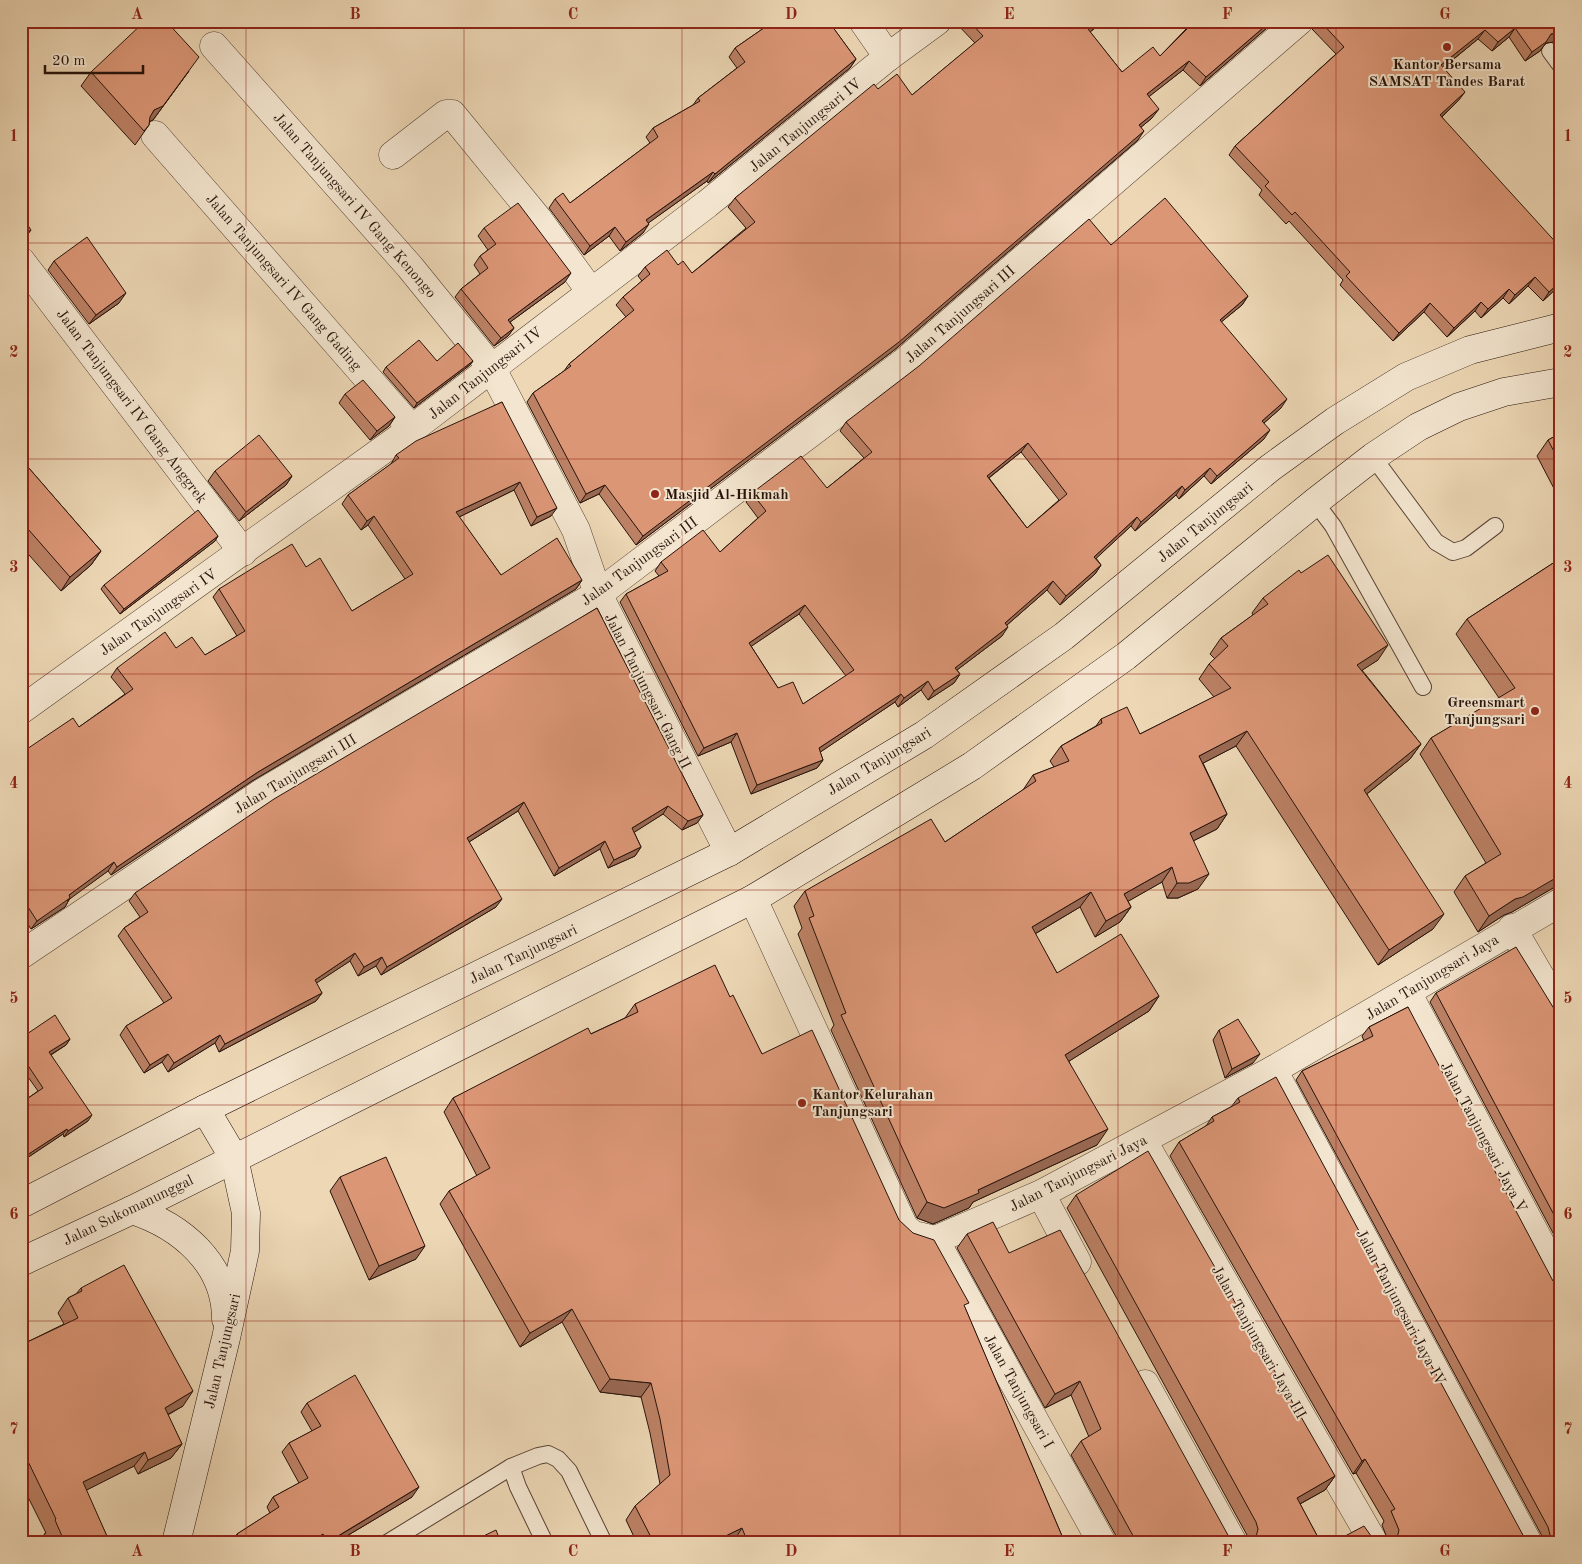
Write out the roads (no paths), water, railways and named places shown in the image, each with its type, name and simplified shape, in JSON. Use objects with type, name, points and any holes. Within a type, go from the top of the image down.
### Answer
[{"type":"street","points":[[863,21],[888,57]]},
{"type":"street","name":"Jalan Tanjungsari IV","points":[[21,710],[412,429],[707,204],[888,57],[937,21]]},
{"type":"street","name":"Jalan Tanjungsari III","points":[[21,955],[260,794],[598,594],[903,363],[1299,21]]},
{"type":"street","name":"Jalan Tanjungsari IV Gang Kenongo","points":[[214,46],[410,267],[491,367]]},
{"type":"street","points":[[393,156],[446,114],[452,114],[532,211],[591,292]]},
{"type":"street","name":"Jalan Tanjungsari IV Gang Gading","points":[[155,135],[412,429]]},
{"type":"street","name":"Jalan Tanjungsari IV Gang Anggrek","points":[[21,261],[243,552]]},
{"type":"street","name":"Jalan Tanjungsari","points":[[176,1543],[226,1338],[245,1251],[246,1214],[234,1158],[205,1109],[729,852],[924,735],[1064,636],[1270,468],[1335,421],[1406,376],[1470,350],[1561,327]]},
{"type":"street","name":"Jalan Tanjungsari Gang II","points":[[491,367],[576,530],[598,594],[729,852]]},
{"type":"street","points":[[234,1158],[753,899],[972,766],[1126,656],[1372,457],[1418,427],[1458,407],[1504,392],[1561,382]]},
{"type":"street","points":[[753,899],[904,1227],[914,1235],[935,1240]]},
{"type":"street","name":"Jalan Tanjungsari Jaya","points":[[935,1240],[1041,1194],[1143,1141],[1273,1070],[1512,928],[1561,902]]},
{"type":"street","points":[[1512,928],[1561,1012]]},
{"type":"street","name":"Jalan Tanjungsari Jaya V","points":[[1407,992],[1561,1282]]},
{"type":"street","name":"Jalan Tanjungsari Jaya IV","points":[[1273,1070],[1528,1543]]},
{"type":"street","points":[[21,1204],[205,1109]]},
{"type":"street","name":"Jalan Tanjungsari Jaya III","points":[[1143,1141],[1374,1543]]},
{"type":"street","name":"Jalan Sukomanunggal","points":[[21,1262],[132,1210],[234,1158]]},
{"type":"street","points":[[1041,1194],[1090,1285]]},
{"type":"street","points":[[132,1210],[155,1218],[177,1230],[195,1247],[210,1266],[220,1289],[226,1313],[226,1338]]},
{"type":"street","name":"Jalan Tanjungsari I","points":[[935,1240],[1102,1543]]},
{"type":"street","points":[[1133,1362],[1233,1543]]},
{"type":"lane","points":[[1550,50],[1561,66]]},
{"type":"lane","points":[[1372,457],[1436,542],[1453,552],[1466,548],[1495,526]]},
{"type":"lane","points":[[1315,502],[1333,526],[1423,687]]},
{"type":"lane","points":[[388,1543],[511,1468],[538,1456],[548,1454],[558,1459],[569,1471],[604,1543]]},
{"type":"lane","points":[[511,1468],[545,1543]]},
{"type":"place","name":"Kantor Bersama SAMSAT Tandes Barat","points":[[1447,47]]},
{"type":"place","name":"Masjid Al-Hikmah","points":[[655,494]]},
{"type":"place","name":"Greensmart Tanjungsari","points":[[1535,711]]},
{"type":"place","name":"Kantor Kelurahan Tanjungsari","points":[[802,1103]]}]
